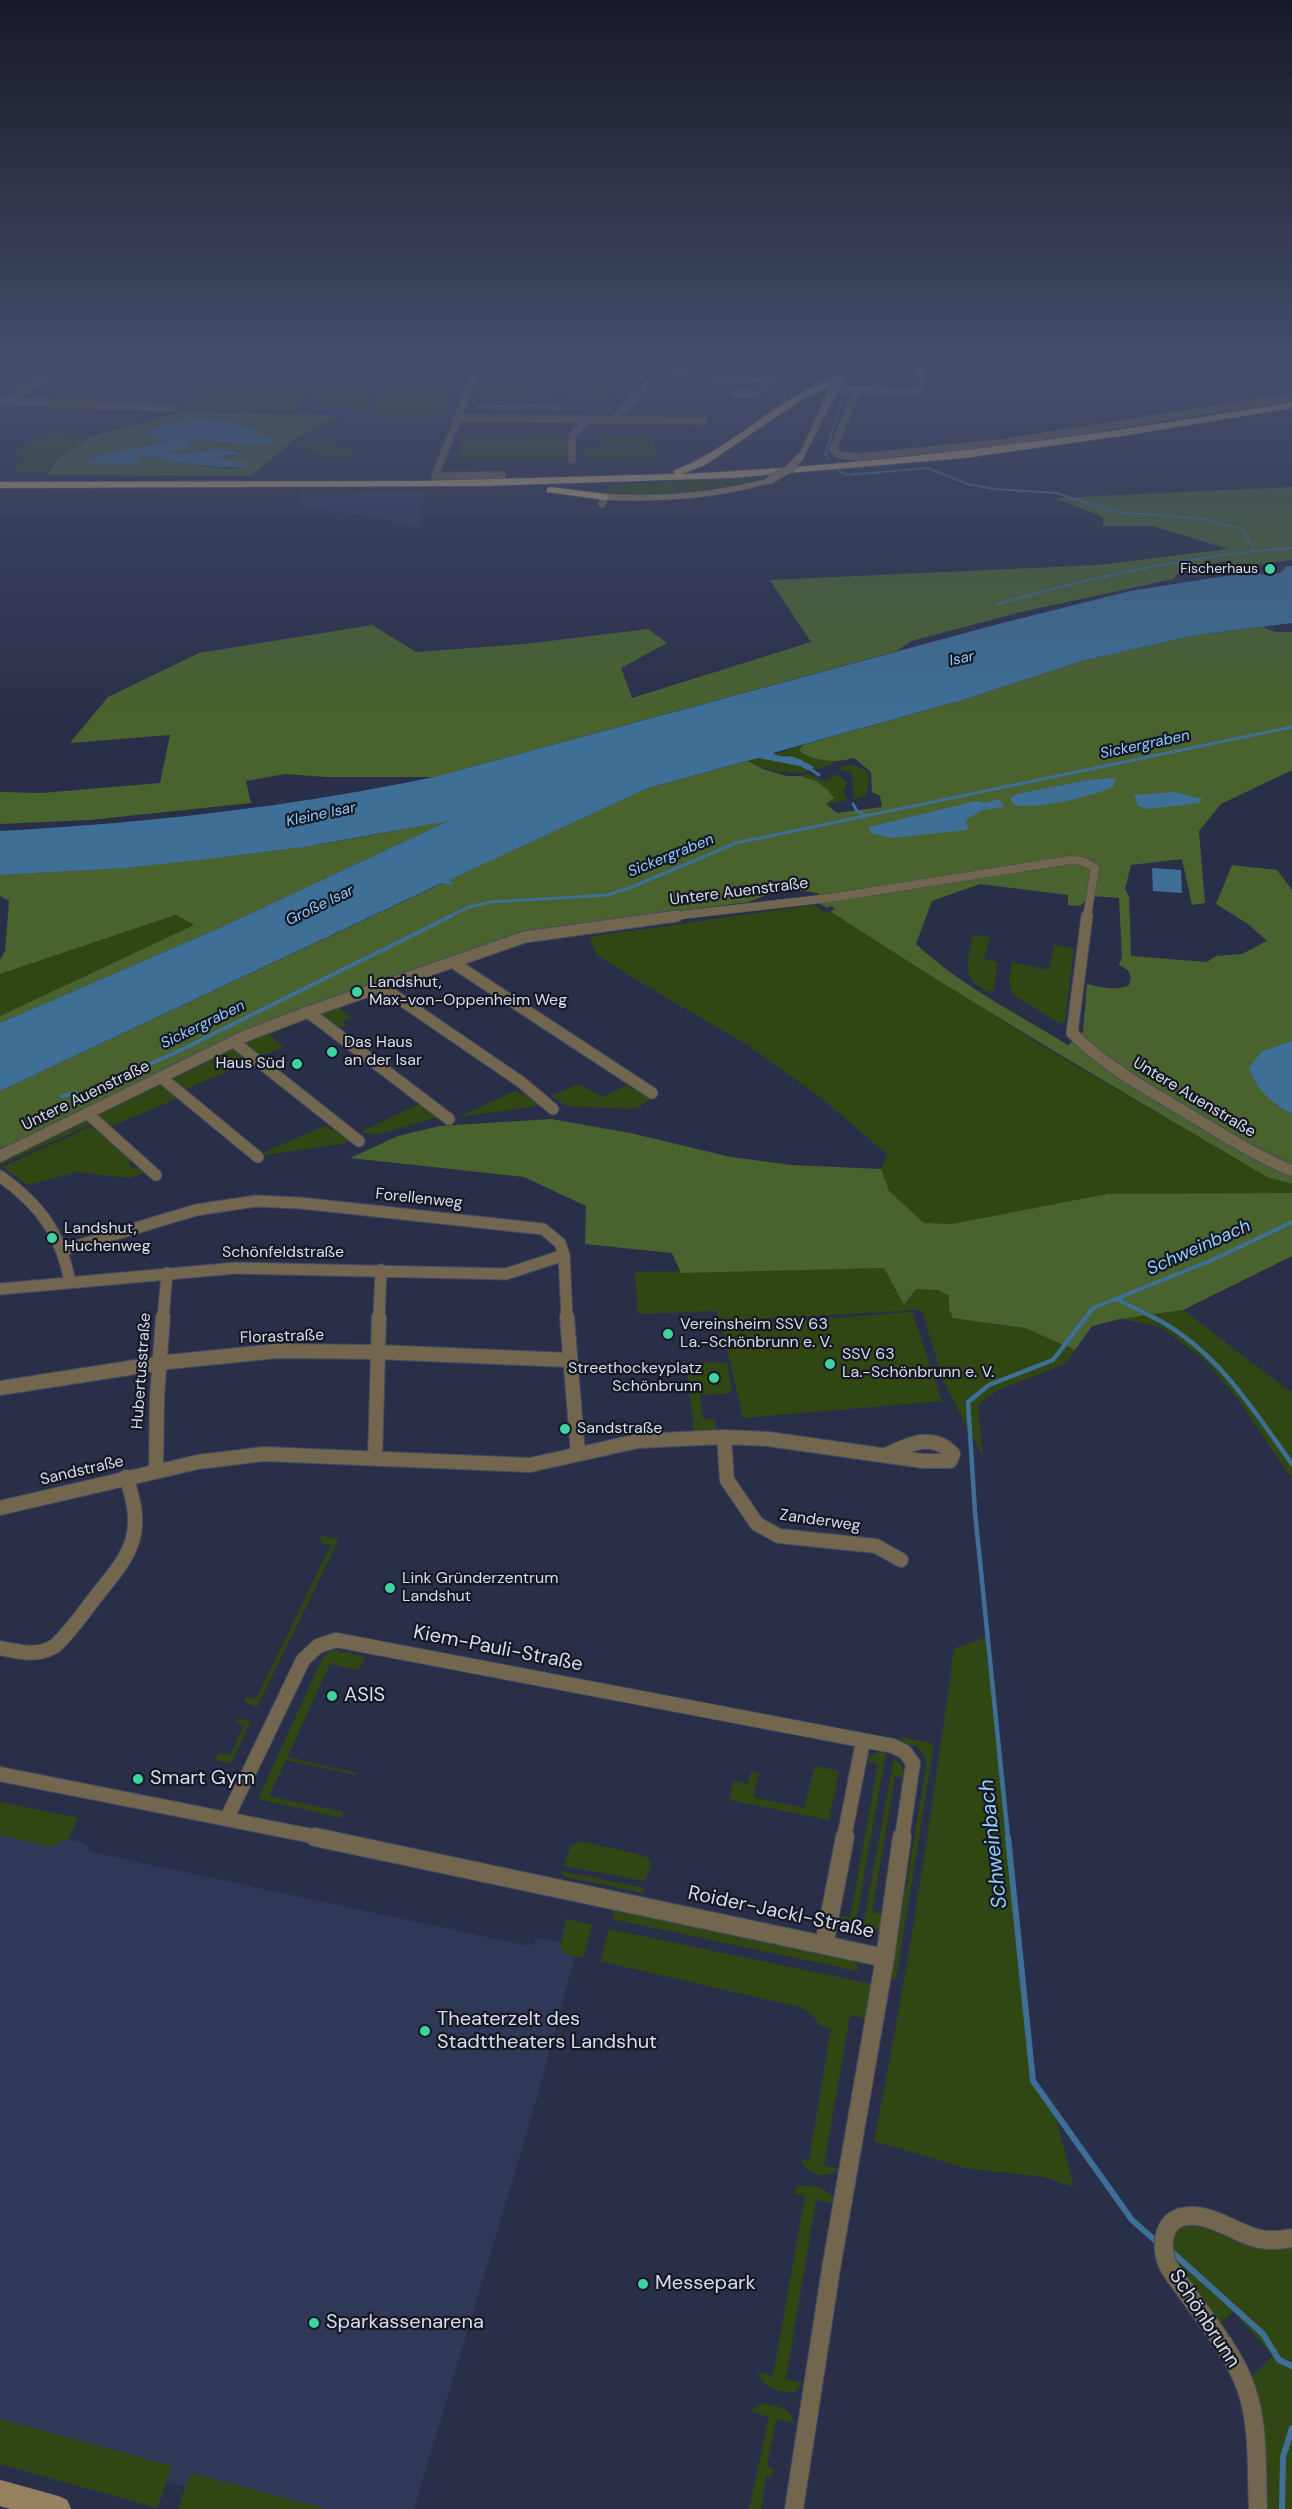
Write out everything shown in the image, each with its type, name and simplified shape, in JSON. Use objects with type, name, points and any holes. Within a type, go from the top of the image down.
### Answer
[{"type":"highway","points":[[0,484],[103,483]]},
{"type":"highway","points":[[0,484],[431,483]]},
{"type":"highway","points":[[473,483],[534,488],[603,501]]},
{"type":"highway","points":[[603,501],[594,492],[595,487],[608,483]]},
{"type":"street","points":[[603,501],[696,496],[746,488],[761,483]]},
{"type":"street","name":"Untere Auenstraße","points":[[0,1156],[234,1042],[308,1012],[510,941],[541,933],[830,898],[1052,861],[1082,861],[1095,868],[1072,1033],[1089,1051],[1135,1082],[1257,1155],[1292,1171]]},
{"type":"street","points":[[452,962],[651,1093]]},
{"type":"street","points":[[382,987],[521,1082],[553,1109]]},
{"type":"street","points":[[308,1012],[449,1119]]},
{"type":"street","points":[[234,1042],[359,1142]]},
{"type":"street","points":[[162,1078],[258,1157]]},
{"type":"street","points":[[87,1113],[156,1175]]},
{"type":"street","points":[[0,1176],[23,1192],[55,1232],[63,1250],[70,1282]]},
{"type":"street","name":"Forellenweg","points":[[63,1250],[199,1210],[224,1204],[260,1200],[532,1226],[543,1229],[556,1238],[564,1255]]},
{"type":"street","points":[[564,1255],[568,1360],[578,1454]]},
{"type":"street","name":"Schönfeldstraße","points":[[0,1289],[236,1268],[506,1274],[564,1255]]},
{"type":"street","points":[[375,1458],[381,1270]]},
{"type":"street","name":"Hubertusstraße","points":[[156,1472],[155,1438],[159,1364],[167,1273]]},
{"type":"street","name":"Florastraße","points":[[0,1388],[159,1364],[277,1351],[377,1352],[568,1360]]},
{"type":"street","name":"Sandstraße","points":[[0,1508],[126,1477],[230,1457],[264,1454],[530,1465],[638,1442],[724,1437],[768,1439],[886,1455]]},
{"type":"street","name":"Zanderweg","points":[[724,1437],[727,1480],[757,1524],[779,1536],[876,1546],[901,1560]]},
{"type":"street","points":[[0,1648],[36,1654],[57,1646],[126,1559],[134,1546],[138,1530],[126,1477]]},
{"type":"street","name":"Kiem-Pauli-Straße","points":[[227,1818],[303,1660],[318,1646],[336,1640],[893,1746],[905,1752],[914,1763],[885,1958]]},
{"type":"street","points":[[824,1945],[863,1741]]},
{"type":"street","name":"Roider-Jackl-Straße","points":[[0,1774],[227,1818],[885,1958],[831,2269],[794,2509]]},
{"type":"street","name":"Schönbrunn","points":[[1258,2509],[1250,2403],[1244,2380],[1213,2329],[1166,2261],[1164,2236],[1168,2225],[1188,2214],[1200,2215],[1246,2236],[1278,2242],[1292,2238]]},
{"type":"street","points":[[0,2493],[58,2509]]},
{"type":"shaded area","points":[[426,489],[419,527],[369,516],[304,509],[300,490]]},
{"type":"shaded area","points":[[0,1835],[52,1847],[64,1839],[85,1843],[91,1852],[529,1946],[538,1938],[560,1942],[565,1954],[575,1956],[531,2119],[414,2509],[265,2509],[0,2437]]},
{"type":"green space","points":[[743,483],[659,497],[617,495],[605,489],[613,485]]},
{"type":"green space","points":[[1292,487],[1292,560],[1238,567],[1227,561],[1182,569],[1173,579],[1021,612],[911,641],[897,651],[434,777],[327,777],[285,774],[246,781],[251,803],[90,820],[0,824],[0,792],[42,793],[160,783],[170,735],[70,743],[108,697],[199,653],[372,625],[416,652],[525,644],[648,629],[667,643],[621,668],[632,698],[811,642],[770,580],[1097,565],[1228,549],[1153,526],[1103,526],[1103,517],[1055,498]]},
{"type":"green space","points":[[1262,627],[1275,632],[1292,632],[1292,770],[1221,804],[1199,831],[1205,903],[1192,905],[1182,859],[1131,865],[1125,889],[1129,897],[1131,956],[1207,962],[1216,956],[1242,954],[1267,941],[1248,924],[1216,904],[1232,865],[1277,870],[1292,890],[1292,1041],[1262,1051],[1275,1104],[1292,1114],[1292,1184],[1267,1177],[994,1015],[833,913],[831,911],[835,909],[831,906],[827,908],[819,903],[818,893],[784,888],[749,902],[581,923],[511,936],[168,1071],[75,1112],[0,1150],[0,1091],[443,883],[450,885],[452,884],[448,880],[648,788],[748,761],[763,769],[816,781],[834,798],[826,804],[837,813],[882,807],[880,796],[872,792],[871,772],[854,758],[840,761],[819,759],[799,751],[803,745],[962,700],[1082,661],[1196,635]],"holes":[[[980,884],[1068,895],[1068,905],[1080,906],[1091,896],[1119,898],[1122,957],[1119,965],[1128,970],[1131,978],[1129,985],[1118,988],[1087,984],[1083,1032],[1068,1045],[970,986],[916,944],[932,901]]]},
{"type":"green space","points":[[803,745],[799,751],[812,757],[838,762],[814,770],[813,767],[793,757],[773,755]]},
{"type":"green space","points":[[758,758],[800,766],[810,771],[794,773],[778,771],[748,761]]},
{"type":"green space","points":[[852,764],[867,771],[869,777],[866,795],[853,800],[855,796],[850,771],[845,772],[839,768]]},
{"type":"green space","points":[[808,774],[824,781],[837,774],[847,783],[843,792],[848,800],[826,804],[827,789],[801,776]]},
{"type":"green space","points":[[450,820],[215,930],[0,1023],[0,1016],[194,925],[176,915],[0,974],[0,960],[5,951],[9,901],[0,896],[0,875],[151,864],[263,852],[338,841]]},
{"type":"green space","points":[[813,905],[826,913],[831,911],[1044,1047],[1267,1177],[1292,1184],[1292,1193],[952,1224],[924,1223],[889,1191],[881,1169],[888,1155],[820,1097],[749,1046],[597,955],[589,937]]},
{"type":"green space","points":[[177,915],[194,925],[0,1016],[0,974]]},
{"type":"green space","points":[[973,935],[990,937],[984,960],[997,962],[992,992],[974,983],[970,977],[968,961]]},
{"type":"green space","points":[[1054,945],[1074,948],[1065,1021],[1061,1024],[1012,994],[1009,982],[1012,962],[1049,970]]},
{"type":"green space","points":[[367,997],[339,1008],[351,1018],[342,1021],[347,1025],[335,1030],[317,1012]]},
{"type":"green space","points":[[309,1017],[314,1021],[310,1023],[306,1020],[269,1035],[283,1047],[259,1057],[242,1042]]},
{"type":"green space","points":[[236,1048],[253,1060],[184,1090],[170,1078],[177,1077]]},
{"type":"green space","points":[[163,1083],[182,1096],[110,1127],[95,1114],[106,1111],[123,1103],[121,1101]]},
{"type":"green space","points":[[579,1084],[602,1097],[628,1085],[632,1090],[643,1090],[651,1099],[637,1108],[626,1109],[567,1106],[551,1096]]},
{"type":"green space","points":[[517,1090],[520,1094],[532,1096],[540,1104],[459,1117]]},
{"type":"green space","points":[[421,1103],[437,1115],[435,1118],[376,1135],[360,1132]]},
{"type":"green space","points":[[551,1119],[630,1133],[731,1157],[791,1165],[881,1169],[889,1191],[924,1223],[952,1224],[1107,1194],[1292,1193],[1292,1256],[1183,1310],[1120,1319],[1092,1326],[1075,1350],[1025,1328],[953,1318],[949,1309],[949,1296],[938,1290],[916,1289],[904,1305],[884,1268],[681,1273],[672,1253],[585,1244],[586,1206],[524,1177],[350,1158],[398,1136],[440,1126]]},
{"type":"green space","points":[[84,1120],[94,1123],[0,1165],[0,1161]]},
{"type":"green space","points":[[95,1125],[93,1127],[99,1128],[101,1130],[99,1132],[111,1143],[114,1141],[117,1144],[114,1146],[126,1156],[130,1155],[132,1158],[129,1165],[133,1168],[142,1168],[145,1170],[143,1173],[129,1178],[78,1172],[28,1185],[2,1167]]},
{"type":"green space","points":[[327,1125],[330,1129],[340,1131],[349,1139],[346,1143],[266,1155],[262,1153]]},
{"type":"green space","points":[[884,1268],[905,1305],[916,1289],[938,1290],[949,1296],[949,1309],[997,1325],[1025,1328],[1075,1350],[1065,1364],[998,1390],[978,1405],[983,1457],[943,1381],[922,1310],[720,1321],[716,1311],[638,1314],[635,1272]]},
{"type":"green space","points":[[1183,1310],[1292,1393],[1292,1479],[1240,1402],[1206,1361],[1161,1327],[1120,1319]]},
{"type":"green space","name":"SSV 63 La.-Schönbrunn e. V.","points":[[912,1312],[942,1401],[743,1418],[722,1327]]},
{"type":"green space","points":[[727,1362],[732,1393],[700,1395],[703,1419],[715,1419],[716,1431],[694,1432],[686,1363]]},
{"type":"green space","points":[[319,1536],[339,1539],[257,1707],[245,1702],[246,1697],[256,1699],[331,1545],[321,1543]]},
{"type":"green space","points":[[989,1636],[1033,2081],[1055,2115],[1074,2187],[1044,2177],[965,2168],[874,2141],[918,1896],[954,1649]]},
{"type":"green space","points":[[336,1650],[365,1657],[359,1670],[330,1664],[287,1757],[357,1773],[356,1775],[286,1760],[269,1796],[343,1812],[341,1818],[258,1799],[322,1659],[330,1651]]},
{"type":"green space","points":[[240,1719],[251,1721],[231,1763],[215,1760],[219,1753],[230,1755],[244,1725],[233,1722]]},
{"type":"green space","points":[[902,1737],[934,1744],[896,1979],[891,1978],[927,1761],[918,1747],[897,1741]]},
{"type":"green space","points":[[878,1752],[886,1753],[855,1925],[837,1922],[838,1916],[850,1918],[878,1764],[868,1761],[869,1757]]},
{"type":"green space","points":[[894,1758],[901,1765],[905,1778],[895,1776],[872,1912],[883,1914],[880,1930],[863,1927]]},
{"type":"green space","points":[[815,1766],[839,1771],[829,1820],[729,1800],[734,1781],[748,1784],[751,1772],[759,1773],[753,1797],[804,1808]]},
{"type":"green space","points":[[0,1802],[78,1818],[68,1840],[64,1839],[52,1847],[0,1835]]},
{"type":"green space","points":[[580,1841],[646,1856],[651,1864],[645,1881],[564,1866],[571,1846]]},
{"type":"green space","points":[[561,1871],[644,1888],[643,1893],[567,1877]]},
{"type":"green space","points":[[616,1909],[848,1958],[857,1964],[858,1971],[612,1919]]},
{"type":"green space","points":[[566,1919],[592,1925],[583,1958],[565,1954],[560,1947]]},
{"type":"green space","points":[[609,1929],[871,1984],[865,2018],[850,2015],[824,2165],[839,2169],[829,2174],[817,2174],[807,2169],[800,2159],[809,2161],[831,2028],[820,2026],[811,2013],[799,2007],[600,1961]]},
{"type":"green space","points":[[799,2186],[823,2189],[833,2199],[832,2203],[816,2200],[786,2379],[802,2383],[795,2392],[789,2392],[767,2385],[758,2372],[773,2376],[805,2196],[793,2193]]},
{"type":"green space","points":[[1177,2218],[1292,2238],[1292,2509],[1258,2509],[1250,2378],[1273,2356],[1234,2312],[1213,2329],[1166,2261]]},
{"type":"green space","points":[[763,2403],[787,2410],[793,2423],[776,2419],[767,2466],[774,2468],[772,2477],[766,2475],[761,2509],[749,2509],[769,2417],[751,2411]]},
{"type":"green space","points":[[0,2419],[172,2466],[157,2508],[0,2464]]},
{"type":"green space","points":[[191,2473],[326,2509],[178,2509]]},
{"type":"water","points":[[1287,566],[1292,566],[1292,623],[1196,635],[1082,661],[962,700],[773,753],[799,759],[814,767],[810,771],[800,766],[758,758],[648,788],[449,880],[453,884],[442,883],[0,1091],[0,1023],[215,930],[448,821],[304,847],[208,859],[123,868],[0,875],[0,831],[218,812],[326,797],[434,777],[1002,623],[1130,591],[1254,572],[1265,575],[1280,573]]},
{"type":"water","points":[[1116,778],[1113,787],[1064,802],[1025,806],[1014,805],[1010,798],[1017,794],[1088,780]]},
{"type":"water","points":[[1175,792],[1203,799],[1199,803],[1148,809],[1138,806],[1134,795]]},
{"type":"water","points":[[999,799],[1004,807],[982,810],[966,820],[968,830],[891,838],[871,833],[869,827],[976,801],[985,803]]},
{"type":"water","points":[[1152,868],[1181,870],[1182,893],[1153,891]]},
{"type":"water","points":[[1292,1041],[1292,1114],[1266,1096],[1256,1083],[1249,1068],[1262,1051]]},
{"type":"waterway","points":[[965,483],[994,489],[1056,493],[1116,512],[1202,519],[1242,529],[1255,551]]},
{"type":"waterway","points":[[1255,551],[1292,548]]},
{"type":"waterway","points":[[997,604],[1143,569],[1255,551]]},
{"type":"waterway","name":"Sickergraben","points":[[448,917],[469,907],[491,902],[607,895],[627,889],[736,843],[1292,727]]},
{"type":"waterway","points":[[809,768],[819,775]]},
{"type":"waterway","points":[[853,804],[857,811],[864,815]]},
{"type":"waterway","name":"Sickergraben","points":[[90,1090],[177,1052],[451,916]]},
{"type":"waterway","points":[[62,1096],[76,1093]]},
{"type":"waterway","name":"Schweinbach","points":[[1085,1319],[1093,1308],[1210,1261],[1292,1222]]},
{"type":"waterway","name":"Schweinbach","points":[[1117,1299],[1156,1319]]},
{"type":"waterway","name":"Schweinbach","points":[[1008,1838],[975,1512],[968,1402],[989,1385],[1053,1360],[1086,1317]]},
{"type":"waterway","name":"Schweinbach","points":[[1153,1317],[1176,1330],[1215,1363],[1247,1402],[1292,1464]]},
{"type":"waterway","name":"Schweinbach","points":[[1008,1837],[1033,2081],[1132,2220],[1158,2243]]},
{"type":"waterway","name":"Schweinbach","points":[[1172,2252],[1263,2334],[1279,2360],[1292,2366]]},
{"type":"waterway","name":"Schweinbach","points":[[1282,2509],[1283,2457],[1292,2428]]},
{"type":"place","name":"Fischerhaus","points":[[1270,569]]},
{"type":"place","name":"Landshut, Max-von-Oppenheim Weg","points":[[357,992]]},
{"type":"place","name":"Das Haus an der Isar","points":[[332,1052]]},
{"type":"place","name":"Haus Süd","points":[[297,1064]]},
{"type":"place","name":"Landshut, Huchenweg","points":[[52,1238]]},
{"type":"place","name":"Vereinsheim SSV 63 La.-Schönbrunn e. V.","points":[[668,1334]]},
{"type":"place","name":"SSV 63 La.-Schönbrunn e. V.","points":[[830,1364]]},
{"type":"place","name":"Streethockeyplatz Schönbrunn","points":[[714,1378]]},
{"type":"place","name":"Sandstraße","points":[[565,1429]]},
{"type":"place","name":"Link Gründerzentrum Landshut","points":[[390,1588]]},
{"type":"place","name":"ASIS","points":[[332,1696]]},
{"type":"place","name":"Smart Gym","points":[[138,1779]]},
{"type":"place","name":"Theaterzelt des Stadttheaters Landshut","points":[[425,2031]]},
{"type":"place","name":"Messepark","points":[[643,2284]]},
{"type":"place","name":"Sparkassenarena","points":[[314,2323]]},
{"type":"water label","name":"Isar","points":[[962,659]]},
{"type":"water label","name":"Kleine Isar","points":[[321,815]]},
{"type":"water label","name":"Große Isar","points":[[320,906]]}]
